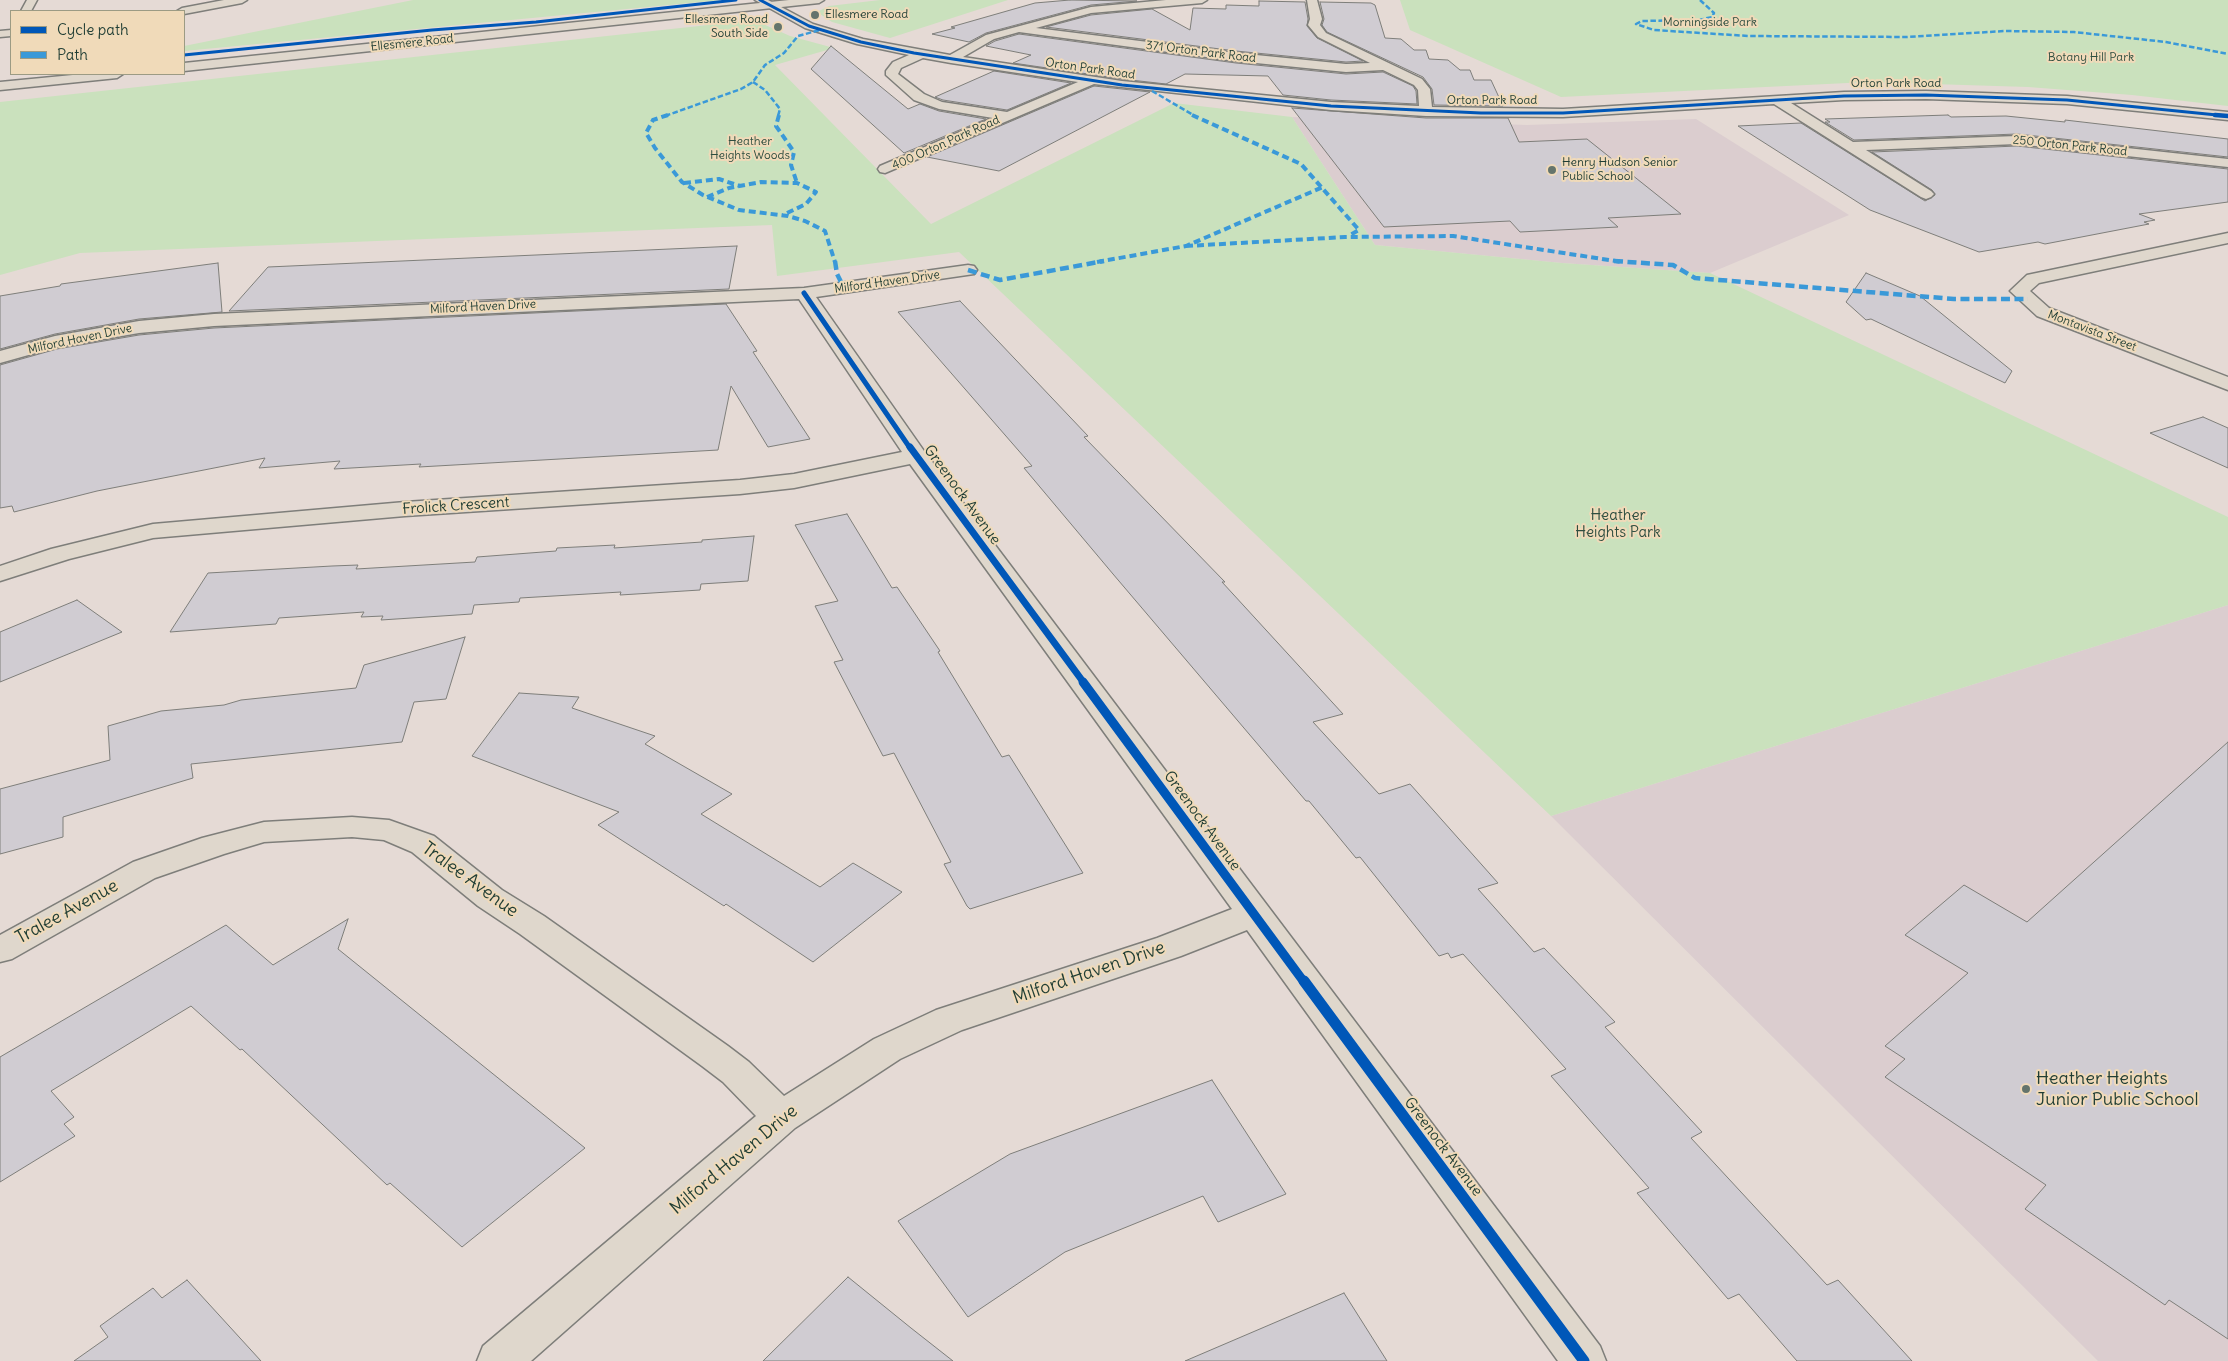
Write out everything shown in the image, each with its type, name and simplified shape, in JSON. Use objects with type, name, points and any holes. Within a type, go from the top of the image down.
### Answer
[{"type":"street","points":[[185,10],[242,0]]},
{"type":"street","name":"Ellesmere Road","points":[[185,67],[764,2],[819,0]]},
{"type":"street","name":"371 Orton Park Road","points":[[951,59],[990,37],[1091,10],[1202,0]]},
{"type":"street","name":"371 Orton Park Road","points":[[1312,0],[1316,19],[1314,25],[1322,35],[1383,66],[1412,78],[1422,86],[1426,112]]},
{"type":"street","name":"Orton Park Road","points":[[764,2],[820,30],[861,42],[951,59],[1091,81],[1243,99],[1426,112],[1572,112],[1869,95],[1993,97],[2104,103],[2228,116]]},
{"type":"street","name":"371 Orton Park Road","points":[[1019,29],[1236,57],[1346,68],[1383,66]]},
{"type":"street","name":"400 Orton Park Road","points":[[922,54],[897,65],[892,70],[892,75],[918,97],[938,105],[1007,116]]},
{"type":"street","points":[[0,86],[107,75]]},
{"type":"street","name":"400 Orton Park Road","points":[[885,169],[1091,81]]},
{"type":"street","points":[[1777,100],[1926,194]]},
{"type":"street","name":"250 Orton Park Road","points":[[1851,146],[2024,140],[2228,163]]},
{"type":"street","name":"Montavista Street","points":[[2228,238],[2034,279],[2019,291],[2043,312],[2228,384]]},
{"type":"street","name":"Milford Haven Drive","points":[[0,358],[55,342],[130,328],[214,320],[804,293],[968,270]]},
{"type":"street","name":"Greenock Avenue","points":[[804,293],[916,456],[1584,1361]]},
{"type":"street","name":"Frolick Crescent","points":[[0,574],[60,554],[153,531],[405,509],[740,487],[794,481],[916,456]]},
{"type":"street","name":"Tralee Avenue","points":[[0,950],[144,870],[213,846],[264,832],[352,827],[389,830],[424,844],[490,898],[532,925],[715,1056],[736,1072],[781,1117]]},
{"type":"street","name":"Milford Haven Drive","points":[[499,1361],[781,1117],[887,1049],[949,1020],[1169,947],[1253,914]]},
{"type":"shaded area","name":"Henry Hudson Senior Public School","points":[[1292,117],[1527,125],[1696,119],[1849,215],[1710,273],[1562,263],[1375,245]]},
{"type":"shaded area","name":"Heather Heights Junior Public School","points":[[2228,605],[2228,1361],[2098,1361],[1551,816]]},
{"type":"green space","points":[[413,0],[722,0],[185,51],[185,46]]},
{"type":"green space","points":[[880,0],[1008,0],[890,38],[832,22],[817,12],[829,6]]},
{"type":"green space","name":"Botany Hill Park","points":[[1400,0],[2228,0],[2228,106],[2132,95],[2028,87],[1868,82],[1561,97],[1410,30]]},
{"type":"green space","name":"Heather Heights Park","points":[[754,20],[790,36],[834,48],[775,65],[931,224],[1174,103],[1292,117],[1375,245],[1562,263],[1710,273],[2228,517],[2228,605],[1551,816],[959,252],[777,276],[772,225],[80,253],[0,275],[0,102]]},
{"type":"building","points":[[1070,0],[1137,1],[1091,5],[986,33],[969,42],[932,34],[1035,3]]},
{"type":"building","points":[[1259,1],[1305,2],[1308,19],[1307,26],[1317,38],[1363,61],[1346,62],[1236,51],[1046,27],[1091,15],[1152,9],[1190,30],[1193,8],[1226,9],[1226,5],[1259,6]]},
{"type":"building","points":[[1320,2],[1371,3],[1375,5],[1385,38],[1401,39],[1414,50],[1426,50],[1429,59],[1448,60],[1460,70],[1470,70],[1474,80],[1491,80],[1503,106],[1434,105],[1432,89],[1423,77],[1327,32],[1322,25],[1324,19]]},
{"type":"building","points":[[1019,34],[1236,63],[1346,74],[1383,72],[1413,86],[1416,91],[1417,104],[1331,100],[1283,95],[1268,76],[1185,74],[1166,84],[1122,79],[1013,63],[1031,55],[986,46],[995,41]]},
{"type":"building","points":[[831,46],[908,109],[920,104],[939,111],[986,119],[904,153],[811,69]]},
{"type":"building","points":[[994,71],[1071,83],[1007,110],[943,100],[935,97]]},
{"type":"building","points":[[1094,86],[1150,92],[999,171],[927,157]]},
{"type":"building","points":[[1292,108],[1426,118],[1508,118],[1519,142],[1587,139],[1681,214],[1608,218],[1618,227],[1520,232],[1510,221],[1384,227]]},
{"type":"building","points":[[1948,115],[1951,117],[2006,116],[2065,122],[2065,120],[2228,139],[2228,157],[2017,134],[1854,140],[1825,122],[1830,122],[1825,119]]},
{"type":"building","points":[[1801,123],[1925,201],[1935,195],[1932,190],[1872,152],[2017,146],[2228,169],[2228,202],[2139,214],[2155,220],[2144,222],[2149,224],[2045,244],[2038,242],[1979,252],[1870,210],[1738,126]]},
{"type":"building","points":[[737,246],[729,289],[229,311],[268,267]]},
{"type":"building","points":[[218,263],[222,312],[139,319],[55,334],[0,349],[0,296],[60,286],[61,284]]},
{"type":"building","points":[[1866,273],[1920,296],[2012,371],[2005,383],[1871,319],[1866,320],[1846,302]]},
{"type":"building","points":[[960,301],[1088,436],[1084,437],[1225,582],[1222,582],[1343,714],[1313,722],[1379,794],[1410,784],[1498,883],[1478,889],[1534,952],[1544,948],[1615,1022],[1605,1027],[1702,1132],[1691,1138],[1827,1285],[1838,1280],[1912,1361],[1797,1361],[1739,1294],[1728,1299],[1637,1193],[1649,1188],[1551,1076],[1566,1069],[1463,954],[1451,958],[1448,953],[1439,956],[1360,857],[1356,858],[1309,801],[1306,801],[1113,574],[1024,468],[1032,466],[898,312]]},
{"type":"building","points":[[726,304],[757,351],[753,352],[810,439],[768,447],[731,386],[718,450],[419,467],[421,464],[334,469],[340,461],[259,468],[265,458],[97,491],[14,512],[12,506],[0,508],[0,365],[57,349],[139,335],[214,328]]},
{"type":"building","points":[[2203,417],[2228,428],[2228,468],[2150,433]]},
{"type":"building","points":[[847,514],[892,588],[897,587],[940,651],[938,652],[1002,757],[1009,755],[1083,873],[970,909],[967,906],[944,864],[951,862],[894,753],[883,756],[834,662],[843,660],[815,606],[838,601],[795,525]]},
{"type":"building","points":[[754,536],[748,581],[701,584],[700,590],[620,595],[621,592],[520,598],[519,602],[474,605],[472,614],[381,620],[383,616],[361,617],[364,612],[279,618],[276,624],[170,632],[208,573],[358,565],[356,569],[475,562],[477,557],[556,551],[557,548],[615,545],[614,548],[702,542],[702,540]]},
{"type":"building","points":[[77,600],[122,632],[0,682],[0,632]]},
{"type":"building","points":[[465,637],[446,699],[414,702],[402,742],[191,764],[193,778],[63,817],[63,837],[0,854],[0,789],[110,760],[108,726],[161,711],[224,705],[241,700],[356,688],[364,665]]},
{"type":"building","points":[[519,693],[579,697],[572,708],[655,736],[645,744],[732,794],[701,814],[820,887],[853,863],[902,892],[813,962],[726,904],[724,906],[598,825],[619,812],[472,756]]},
{"type":"building","points":[[2228,742],[2228,1339],[2169,1300],[2165,1305],[2025,1209],[2046,1185],[1885,1077],[1905,1059],[1885,1046],[1968,973],[1905,935],[1964,885],[2027,922]]},
{"type":"building","points":[[348,919],[338,949],[585,1148],[462,1247],[390,1183],[387,1185],[242,1049],[240,1050],[191,1006],[51,1091],[74,1117],[64,1124],[75,1136],[0,1182],[0,1057],[226,925],[273,965]]},
{"type":"building","points":[[1212,1080],[1286,1194],[1218,1222],[1203,1196],[1065,1252],[968,1317],[898,1221],[1010,1154]]},
{"type":"building","points":[[848,1277],[911,1328],[953,1361],[763,1361]]},
{"type":"building","points":[[187,1280],[261,1361],[74,1361],[108,1337],[100,1326],[153,1288],[162,1298]]},
{"type":"building","points":[[1344,1293],[1387,1361],[1185,1361]]},
{"type":"marked path","points":[[1700,0],[1714,13],[1712,17],[1699,20],[1642,21],[1636,24],[1654,30],[1749,36],[1906,37],[2005,31],[2074,32],[2166,42],[2228,54]]},
{"type":"marked path","points":[[820,30],[798,36],[784,53],[765,65],[753,82],[741,89],[653,120],[646,133],[655,148],[682,182],[703,195],[739,210],[788,216],[805,221],[825,231],[833,252],[837,274],[844,288]]},
{"type":"marked path","points":[[753,82],[765,90],[780,109],[776,126],[794,152],[791,165],[797,183]]},
{"type":"marked path","points":[[1152,91],[1184,111],[1301,164],[1359,230],[1348,236]]},
{"type":"marked path","points":[[684,183],[719,179],[740,186]]},
{"type":"marked path","points":[[707,197],[729,188],[761,182],[797,183],[816,192],[806,204],[783,215]]},
{"type":"marked path","points":[[968,270],[1000,280],[1186,246],[1323,187]]},
{"type":"marked path","points":[[1186,246],[1345,237],[1453,236],[1627,263],[1673,265],[1695,278],[1954,299],[2028,299]]},
{"type":"cycle path","points":[[185,55],[432,30],[536,22],[736,0]]},
{"type":"cycle path","points":[[760,0],[809,26],[861,42],[914,53],[1122,85],[1331,106],[1481,113],[1563,113],[1844,96],[1926,95],[2067,100],[2228,116]]},
{"type":"cycle path","points":[[804,293],[916,456],[1584,1361]]},
{"type":"place","name":"Ellesmere Road","points":[[815,15]]},
{"type":"place","name":"Ellesmere Road South Side","points":[[778,27]]},
{"type":"place","name":"Henry Hudson Senior Public School","points":[[1552,170]]},
{"type":"place","name":"Heather Heights Junior Public School","points":[[2026,1089]]},
{"type":"park label","name":"Morningside Park","points":[[1710,23]]},
{"type":"park label","name":"Heather Heights Woods","points":[[750,149]]}]
